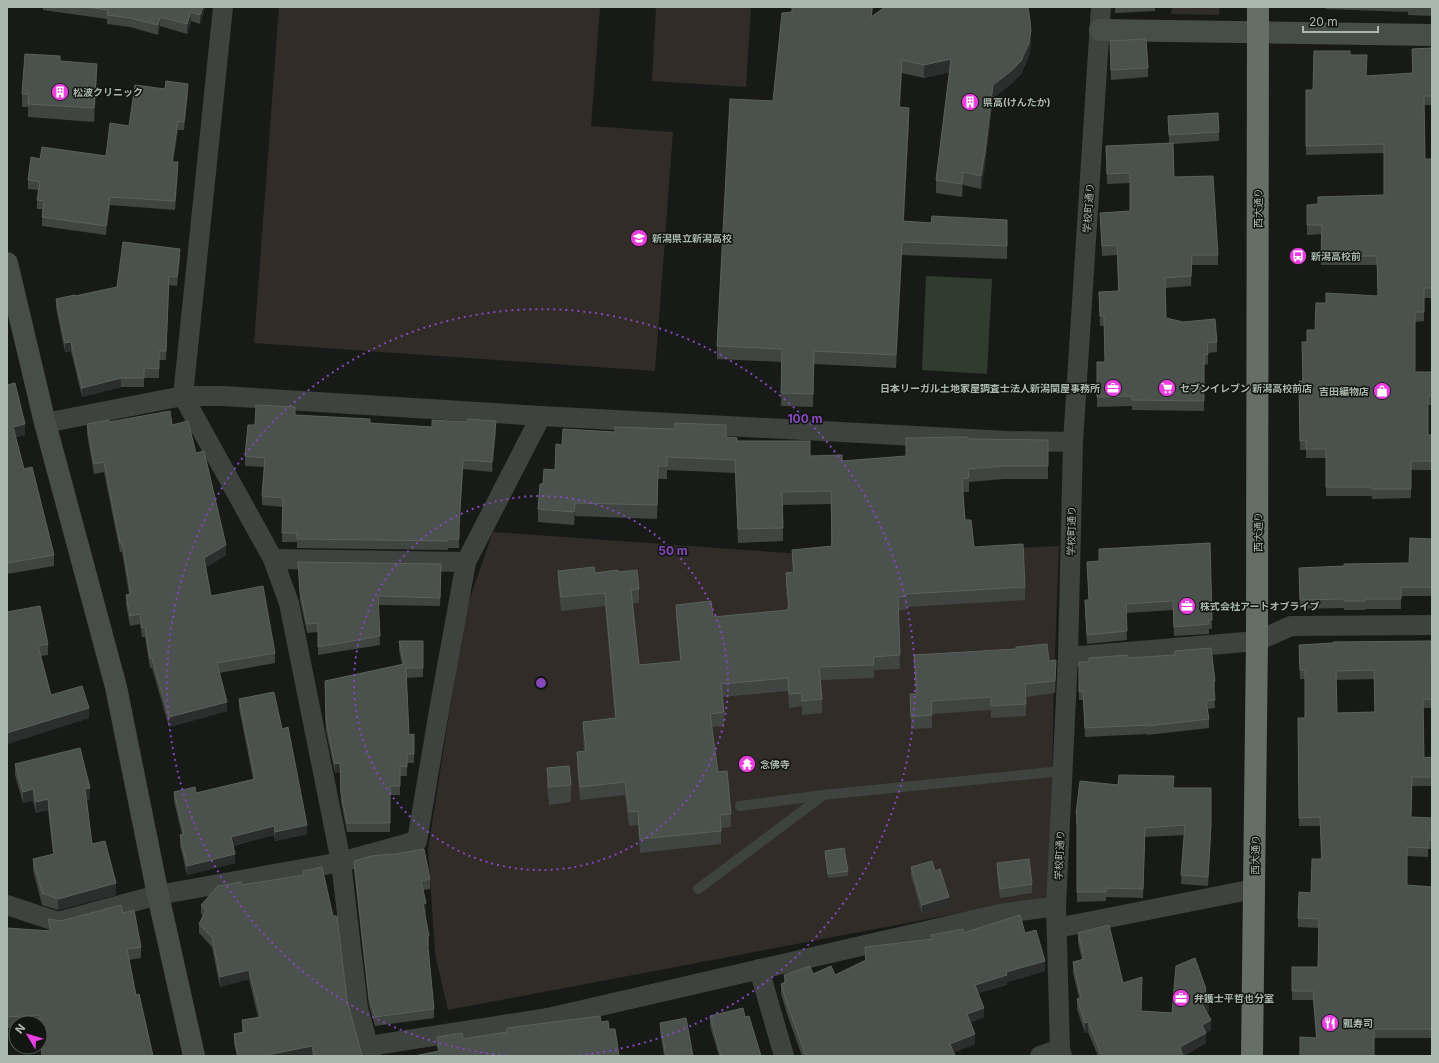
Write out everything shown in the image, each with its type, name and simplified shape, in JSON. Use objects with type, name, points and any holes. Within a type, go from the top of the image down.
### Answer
[{"type":"highway","name":"西大通り","points":[[1252,1056],[1257,641],[1258,7]]},
{"type":"street","points":[[223,7],[183,396],[273,559],[289,603],[341,862],[358,1008],[370,1051],[548,1018],[1000,914],[1056,906]]},
{"type":"street","name":"学校町通り","points":[[1061,1052],[1056,906],[1068,657],[1073,442],[1100,30],[1100,7]]},
{"type":"street","points":[[1100,30],[1258,31],[1432,35]]},
{"type":"street","points":[[7,263],[45,423],[116,687],[158,895],[194,1056]]},
{"type":"street","points":[[45,423],[183,396],[223,396],[541,416],[1008,441],[1073,442]]},
{"type":"street","points":[[7,905],[58,922],[158,895],[341,862],[417,842],[466,562],[541,416]]},
{"type":"street","points":[[273,559],[466,562]]},
{"type":"street","points":[[1068,657],[1257,641],[1291,626],[1432,625]]},
{"type":"street","points":[[1057,928],[1254,889]]},
{"type":"street","points":[[759,970],[784,1056]]},
{"type":"street","points":[[1040,1056],[1061,1052]]},
{"type":"lane","points":[[740,806],[1062,771]]},
{"type":"lane","points":[[698,889],[823,796]]},
{"type":"shaded area","points":[[279,7],[600,7],[591,126],[673,132],[655,371],[254,343]]},
{"type":"shaded area","points":[[656,7],[751,7],[746,87],[652,81]]},
{"type":"shaded area","points":[[1172,7],[1220,7],[1219,15],[1171,14]]},
{"type":"shaded area","points":[[926,276],[992,279],[987,374],[922,370]]},
{"type":"shaded area","name":"念佛寺","points":[[493,532],[830,556],[1059,546],[1054,678],[1050,896],[448,1010],[435,954],[428,849],[465,612]]},
{"type":"building","points":[[85,7],[203,7],[200,15],[191,12],[187,24],[160,17],[158,25],[130,18],[107,15],[108,10]]},
{"type":"building","points":[[792,7],[872,7],[871,17],[885,7],[1028,7],[1031,30],[1029,43],[1021,61],[993,85],[981,176],[963,172],[962,184],[936,180],[951,59],[924,65],[902,60],[899,107],[909,108],[903,221],[931,223],[932,216],[1007,220],[1007,246],[902,242],[896,355],[814,351],[813,394],[781,393],[782,349],[717,346],[730,99],[773,101],[782,13],[792,12]]},
{"type":"building","points":[[1146,39],[1148,68],[1111,70],[1110,41]]},
{"type":"building","points":[[1432,48],[1432,96],[1424,96],[1425,159],[1432,159],[1432,288],[1424,288],[1424,312],[1415,312],[1415,372],[1432,372],[1432,395],[1428,396],[1428,435],[1432,435],[1432,461],[1411,461],[1411,489],[1326,487],[1326,449],[1306,449],[1306,440],[1300,441],[1299,381],[1303,381],[1302,342],[1307,342],[1307,330],[1315,330],[1316,303],[1326,303],[1326,293],[1378,296],[1377,256],[1321,256],[1322,225],[1307,225],[1307,205],[1318,204],[1318,197],[1384,195],[1384,144],[1306,146],[1306,90],[1313,90],[1314,51],[1350,51],[1350,55],[1367,55],[1366,76],[1413,73],[1412,49]]},
{"type":"building","name":"松波クリニック","points":[[25,54],[60,56],[60,61],[97,64],[94,108],[28,104],[29,94],[22,94]]},
{"type":"building","points":[[166,81],[188,84],[184,122],[178,121],[172,162],[178,162],[175,201],[110,197],[106,226],[42,217],[44,201],[37,200],[40,182],[28,180],[31,157],[40,159],[42,147],[106,156],[110,123],[129,126],[135,85],[165,89]]},
{"type":"building","points":[[1218,113],[1219,132],[1169,135],[1168,116]]},
{"type":"building","points":[[1173,143],[1174,177],[1213,176],[1218,255],[1192,255],[1191,276],[1165,278],[1166,318],[1183,322],[1215,319],[1217,342],[1207,343],[1208,354],[1204,355],[1204,401],[1132,400],[1132,396],[1097,397],[1097,362],[1105,362],[1104,316],[1100,316],[1099,292],[1119,291],[1117,245],[1102,246],[1100,213],[1130,211],[1130,173],[1107,174],[1106,146]]},
{"type":"building","points":[[123,242],[180,249],[177,277],[169,276],[166,351],[159,351],[159,369],[144,368],[144,378],[121,378],[82,388],[71,342],[65,343],[56,299],[117,287]]},
{"type":"building","points":[[15,383],[25,424],[13,427],[24,469],[32,467],[54,555],[7,563],[7,385]]},
{"type":"building","points":[[256,405],[295,407],[295,415],[370,419],[370,423],[432,427],[432,420],[467,422],[468,419],[496,421],[492,462],[463,460],[459,539],[448,539],[448,541],[297,539],[297,533],[282,533],[283,498],[262,496],[265,458],[245,456],[248,425],[255,425]]},
{"type":"building","points":[[170,411],[172,425],[188,421],[196,453],[204,451],[226,545],[204,558],[211,596],[263,586],[275,653],[217,663],[227,702],[169,717],[152,658],[150,659],[145,627],[142,628],[140,614],[130,616],[126,595],[131,594],[122,542],[120,543],[104,462],[94,464],[87,424],[109,420],[109,422]]},
{"type":"building","points":[[675,423],[726,425],[726,437],[737,438],[737,441],[810,441],[810,456],[842,455],[842,461],[906,456],[906,438],[968,437],[968,439],[1048,440],[1048,466],[1004,466],[968,469],[969,478],[962,479],[965,520],[971,520],[974,547],[1023,544],[1025,587],[906,594],[906,596],[898,597],[900,655],[873,657],[874,665],[819,667],[822,699],[802,701],[802,693],[789,694],[788,678],[721,684],[724,712],[710,714],[718,772],[727,771],[731,814],[720,815],[721,831],[640,839],[638,811],[629,812],[625,782],[580,787],[577,752],[586,751],[583,722],[616,718],[605,593],[561,597],[558,571],[594,567],[595,573],[618,570],[618,572],[637,570],[639,589],[631,590],[639,665],[681,661],[676,605],[711,601],[713,617],[788,610],[786,573],[794,572],[792,550],[832,546],[831,491],[782,492],[783,528],[738,529],[735,460],[667,457],[667,466],[658,466],[657,505],[575,503],[574,512],[538,509],[540,484],[543,484],[544,469],[555,470],[556,444],[562,445],[563,429],[615,432],[615,427],[675,429]]},
{"type":"building","points":[[1410,538],[1432,539],[1432,587],[1401,587],[1401,599],[1365,599],[1365,601],[1344,601],[1344,599],[1300,600],[1299,568],[1344,566],[1344,564],[1409,563]]},
{"type":"building","points":[[1210,543],[1212,620],[1208,620],[1209,624],[1174,627],[1173,601],[1126,604],[1127,631],[1087,635],[1085,600],[1089,600],[1087,562],[1099,561],[1099,549]]},
{"type":"building","points":[[298,562],[441,564],[440,598],[378,596],[380,636],[318,647],[318,623],[307,624],[300,591]]},
{"type":"building","points":[[40,606],[48,644],[38,646],[51,695],[82,686],[89,708],[7,733],[7,612]]},
{"type":"building","points":[[399,641],[423,641],[423,668],[406,668],[409,735],[414,734],[414,754],[407,754],[407,767],[400,766],[400,786],[390,786],[390,823],[347,823],[341,793],[340,763],[335,764],[326,721],[325,681],[404,664]]},
{"type":"building","points":[[1431,641],[1432,699],[1423,699],[1424,758],[1432,757],[1432,777],[1412,777],[1411,817],[1432,818],[1432,840],[1428,840],[1428,848],[1407,847],[1407,885],[1432,887],[1432,1029],[1374,1029],[1374,1056],[1300,1056],[1300,1037],[1317,1038],[1313,991],[1292,991],[1292,967],[1318,967],[1319,919],[1298,918],[1299,892],[1311,893],[1312,859],[1322,859],[1320,817],[1299,818],[1298,718],[1305,718],[1305,670],[1300,670],[1299,645],[1333,642]],"holes":[[[1374,670],[1375,712],[1337,713],[1336,671]]]},
{"type":"building","points":[[1047,644],[1049,661],[1056,660],[1055,681],[1025,684],[1026,704],[991,706],[991,697],[931,701],[932,715],[911,717],[910,694],[917,694],[914,655],[1016,649],[1016,647]]},
{"type":"building","points":[[1211,648],[1215,681],[1213,681],[1215,700],[1206,701],[1209,719],[1147,726],[1085,728],[1083,691],[1079,692],[1079,662],[1089,662],[1089,658],[1128,655],[1128,658],[1175,655],[1175,651]]},
{"type":"building","points":[[274,692],[282,729],[288,727],[307,825],[275,832],[274,826],[231,837],[235,854],[187,866],[180,835],[184,834],[174,792],[195,787],[196,793],[255,779],[239,699]]},
{"type":"building","points":[[80,748],[90,788],[85,789],[92,844],[105,841],[116,883],[58,899],[42,893],[33,859],[54,854],[48,799],[36,802],[33,789],[23,792],[15,764]]},
{"type":"building","points":[[569,766],[571,785],[549,787],[547,768]]},
{"type":"building","points":[[1119,775],[1174,776],[1173,788],[1211,788],[1211,825],[1208,877],[1181,875],[1185,825],[1145,828],[1143,889],[1106,888],[1106,892],[1077,892],[1076,814],[1080,781],[1118,785]]},
{"type":"building","points":[[844,848],[848,871],[828,874],[825,851]]},
{"type":"building","points":[[424,849],[430,879],[421,881],[426,903],[423,904],[429,936],[427,937],[434,1009],[375,1017],[369,997],[354,861],[371,856],[390,855]]},
{"type":"building","points":[[1029,859],[1032,884],[1000,889],[997,863]]},
{"type":"building","points":[[932,861],[935,871],[940,869],[949,897],[922,905],[911,867]]},
{"type":"building","points":[[322,867],[333,916],[337,916],[347,1000],[362,1056],[315,1056],[312,1046],[262,1056],[238,1056],[234,1034],[244,1032],[242,1020],[261,1017],[249,970],[220,977],[212,937],[199,924],[206,910],[201,905],[218,886],[241,882],[242,885],[304,875],[303,871]]},
{"type":"building","points":[[121,905],[123,913],[134,910],[141,947],[127,949],[136,995],[139,994],[153,1056],[42,1056],[48,1055],[48,1015],[8,1015],[7,1017],[7,928],[51,931],[48,919],[61,921]]},
{"type":"building","points":[[1020,915],[1025,933],[1036,930],[1045,961],[1006,972],[1007,975],[975,985],[984,1008],[967,1014],[975,1034],[950,1044],[955,1056],[806,1056],[781,984],[786,982],[784,975],[810,966],[813,974],[831,966],[835,975],[866,960],[865,947],[933,939],[931,935],[963,929],[963,933]]},
{"type":"building","points":[[1109,925],[1123,983],[1142,977],[1141,1011],[1172,1013],[1176,966],[1195,958],[1209,1000],[1202,1004],[1211,1020],[1202,1025],[1206,1033],[1180,1047],[1183,1056],[1102,1056],[1088,1022],[1085,1023],[1077,999],[1081,998],[1073,962],[1084,959],[1078,933]]},
{"type":"building","points":[[743,1008],[745,1017],[749,1016],[761,1056],[721,1056],[710,1016]]},
{"type":"building","points":[[600,1016],[601,1022],[608,1021],[609,1029],[615,1029],[619,1056],[414,1056],[439,1051],[437,1037],[462,1033],[463,1039],[507,1032],[507,1028]]},
{"type":"building","points":[[686,1018],[693,1056],[666,1056],[660,1023]]},
{"type":"place","name":"松波クリニック","points":[[60,92]]},
{"type":"place","name":"県高(けんたか)","points":[[970,102]]},
{"type":"place","name":"新潟県立新潟高校","points":[[639,238]]},
{"type":"place","name":"新潟高校前","points":[[1298,256]]},
{"type":"place","name":"日本リーガル土地家屋調査士法人新潟関屋事務所","points":[[1113,388]]},
{"type":"place","name":"セブンイレブン 新潟高校前店","points":[[1167,388]]},
{"type":"place","name":"吉田編物店","points":[[1382,391]]},
{"type":"place","name":"株式会社アートオブライブ","points":[[1187,606]]},
{"type":"place","name":"念佛寺","points":[[747,764]]},
{"type":"place","name":"弁護士平哲也分室","points":[[1181,998]]},
{"type":"place","name":"瓢寿司","points":[[1330,1023]]}]
